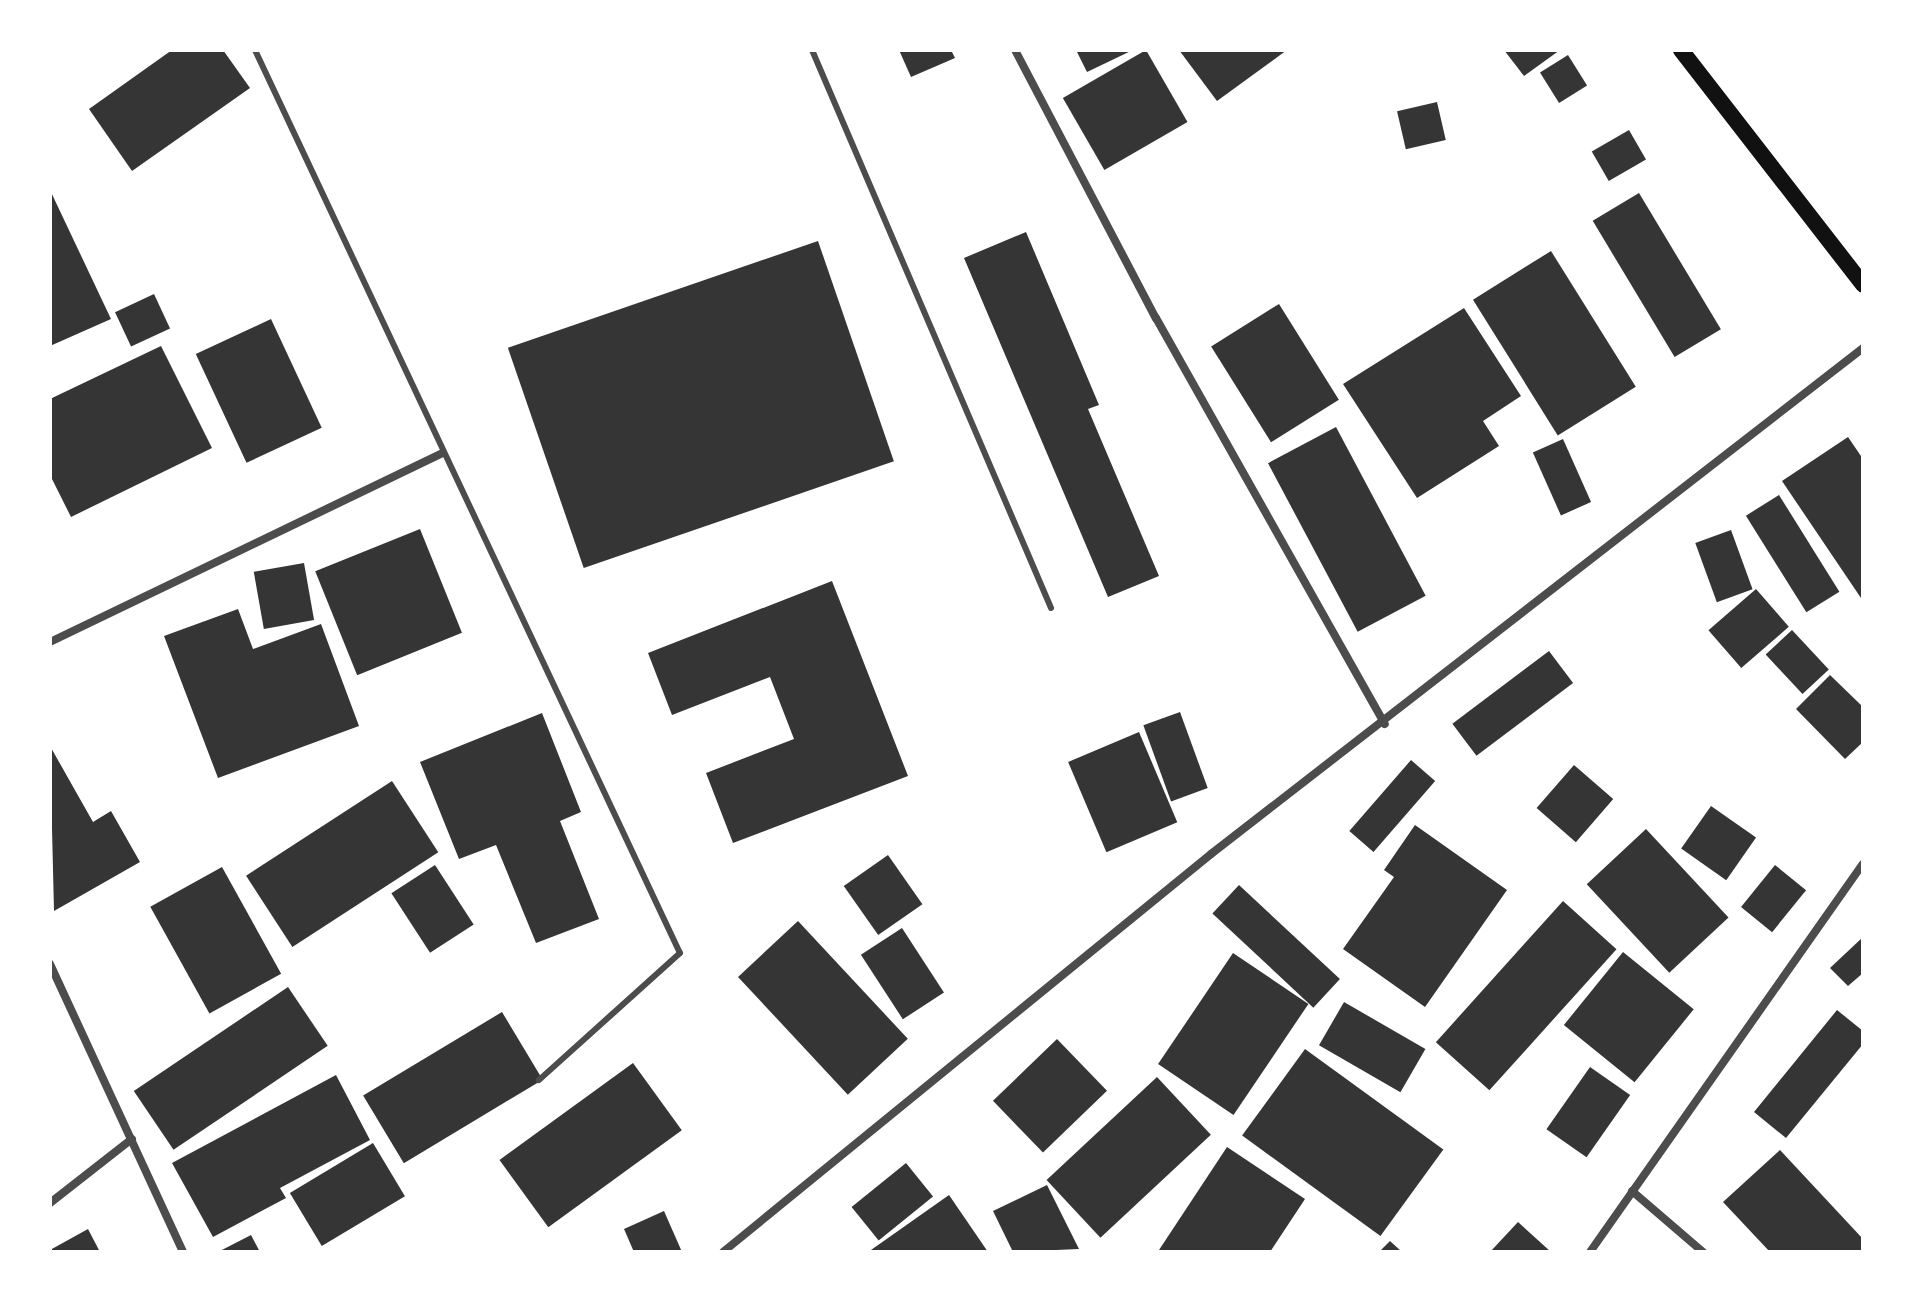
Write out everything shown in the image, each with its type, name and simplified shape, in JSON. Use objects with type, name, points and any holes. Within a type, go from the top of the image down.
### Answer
[{"type":"main road","points":[[1681,50],[1863,285]]},
{"type":"street","points":[[1015,50],[1156,318],[1385,724]]},
{"type":"street","points":[[723,1252],[1064,971],[1385,724],[1863,348]]},
{"type":"street","points":[[50,642],[443,453]]},
{"type":"street","points":[[1590,1252],[1863,864]]},
{"type":"street","points":[[50,964],[183,1252]]},
{"type":"street","points":[[50,1203],[132,1139]]},
{"type":"street","points":[[1632,1191],[1703,1252]]},
{"type":"lane","points":[[255,50],[680,953],[539,1080]]},
{"type":"lane","points":[[812,50],[1051,608]]},
{"type":"building","points":[[172,50],[223,50],[250,88],[132,171],[89,109]]},
{"type":"building","points":[[899,50],[951,50],[955,58],[911,77]]},
{"type":"building","points":[[1076,50],[1133,50],[1087,72]]},
{"type":"building","points":[[1146,50],[1188,122],[1104,170],[1063,98]]},
{"type":"building","points":[[1179,50],[1287,50],[1217,101]]},
{"type":"building","points":[[1504,50],[1560,50],[1524,76]]},
{"type":"building","points":[[1568,55],[1587,86],[1559,103],[1540,72]]},
{"type":"building","points":[[1437,102],[1446,140],[1406,149],[1397,111]]},
{"type":"building","points":[[1629,130],[1646,159],[1609,181],[1592,152]]},
{"type":"building","points":[[50,190],[111,319],[50,346]]},
{"type":"building","points":[[1639,193],[1721,329],[1675,357],[1593,221]]},
{"type":"building","points":[[1026,232],[1099,405],[1088,409],[1159,576],[1108,597],[964,258]]},
{"type":"building","points":[[818,241],[894,461],[584,568],[508,348]]},
{"type":"building","points":[[1551,251],[1636,387],[1558,435],[1473,300]]},
{"type":"building","points":[[154,294],[170,328],[131,347],[115,312]]},
{"type":"building","points":[[1279,304],[1339,400],[1271,442],[1211,346]]},
{"type":"building","points":[[1464,308],[1521,396],[1483,421],[1499,446],[1417,498],[1343,384]]},
{"type":"building","points":[[271,319],[322,428],[246,463],[196,354]]},
{"type":"building","points":[[161,346],[212,448],[71,517],[50,475],[50,399]]},
{"type":"building","points":[[1336,427],[1426,596],[1358,632],[1268,463]]},
{"type":"building","points":[[1848,437],[1863,459],[1863,601],[1782,481]]},
{"type":"building","points":[[1563,439],[1591,502],[1561,515],[1533,452]]},
{"type":"building","points":[[1779,495],[1839,592],[1806,612],[1746,516]]},
{"type":"building","points":[[420,529],[462,633],[357,675],[315,571]]},
{"type":"building","points":[[1731,530],[1753,589],[1717,602],[1695,543]]},
{"type":"building","points":[[304,563],[314,620],[264,629],[254,572]]},
{"type":"building","points":[[832,581],[908,776],[733,843],[706,773],[794,739],[770,677],[672,715],[648,653]]},
{"type":"building","points":[[1756,589],[1789,627],[1741,668],[1708,630]]},
{"type":"building","points":[[238,609],[253,649],[321,624],[359,726],[218,778],[164,636]]},
{"type":"building","points":[[1792,630],[1829,669],[1802,694],[1766,655]]},
{"type":"building","points":[[1549,651],[1573,683],[1476,756],[1452,724]]},
{"type":"building","points":[[1830,675],[1863,707],[1863,742],[1845,759],[1796,709]]},
{"type":"building","points":[[1180,712],[1208,788],[1171,801],[1143,725]]},
{"type":"building","points":[[542,713],[581,812],[560,821],[599,919],[536,943],[496,845],[459,859],[420,762]]},
{"type":"building","points":[[1139,732],[1177,822],[1106,852],[1068,762]]},
{"type":"building","points":[[50,746],[93,822],[111,811],[140,862],[54,911]]},
{"type":"building","points":[[1411,760],[1435,781],[1373,852],[1349,831]]},
{"type":"building","points":[[1574,765],[1613,799],[1576,842],[1537,808]]},
{"type":"building","points":[[392,781],[438,852],[292,947],[246,876]]},
{"type":"building","points":[[1711,806],[1756,838],[1726,880],[1681,849]]},
{"type":"building","points":[[1415,825],[1507,890],[1425,1007],[1343,949],[1394,877],[1384,870]]},
{"type":"building","points":[[1646,829],[1729,917],[1669,973],[1587,884]]},
{"type":"building","points":[[888,855],[922,904],[878,935],[844,886]]},
{"type":"building","points":[[435,865],[474,925],[430,953],[391,893]]},
{"type":"building","points":[[1775,865],[1806,890],[1772,932],[1741,907]]},
{"type":"building","points":[[222,867],[281,974],[209,1013],[150,907]]},
{"type":"building","points":[[1239,885],[1340,979],[1313,1008],[1212,914]]},
{"type":"building","points":[[1563,901],[1617,949],[1489,1090],[1436,1042]]},
{"type":"building","points":[[798,921],[908,1039],[848,1095],[738,977]]},
{"type":"building","points":[[902,928],[944,993],[903,1019],[861,955]]},
{"type":"building","points":[[1863,937],[1863,973],[1848,986],[1830,968]]},
{"type":"building","points":[[1623,952],[1694,1009],[1635,1082],[1564,1025]]},
{"type":"building","points":[[1233,953],[1308,1004],[1234,1115],[1158,1064]]},
{"type":"building","points":[[288,987],[328,1046],[174,1150],[134,1091]]},
{"type":"building","points":[[1344,1002],[1425,1049],[1400,1092],[1319,1045]]},
{"type":"building","points":[[1837,1010],[1863,1031],[1863,1044],[1786,1138],[1754,1112]]},
{"type":"building","points":[[502,1012],[543,1080],[404,1163],[363,1095]]},
{"type":"building","points":[[1057,1039],[1107,1091],[1043,1153],[993,1101]]},
{"type":"building","points":[[1305,1049],[1443,1150],[1380,1236],[1242,1136]]},
{"type":"building","points":[[633,1063],[682,1130],[548,1227],[500,1160]]},
{"type":"building","points":[[1590,1067],[1630,1095],[1587,1157],[1546,1129]]},
{"type":"building","points":[[336,1075],[370,1140],[280,1188],[286,1198],[213,1237],[172,1163]]},
{"type":"building","points":[[1157,1077],[1211,1135],[1100,1238],[1047,1180]]},
{"type":"building","points":[[373,1143],[405,1196],[322,1246],[290,1193]]},
{"type":"building","points":[[1227,1147],[1305,1199],[1270,1252],[1162,1252],[1159,1250]]},
{"type":"building","points":[[1780,1150],[1863,1239],[1863,1252],[1770,1252],[1723,1202]]},
{"type":"building","points":[[906,1163],[933,1196],[879,1240],[852,1207]]},
{"type":"building","points":[[1047,1185],[1079,1249],[1013,1252],[993,1211]]},
{"type":"building","points":[[949,1195],[988,1252],[872,1252],[871,1250]]},
{"type":"building","points":[[664,1211],[682,1252],[634,1252],[624,1229]]},
{"type":"building","points":[[1518,1222],[1551,1252],[1490,1252]]},
{"type":"building","points":[[88,1229],[100,1252],[50,1252],[50,1250]]},
{"type":"building","points":[[251,1235],[260,1252],[218,1252]]},
{"type":"building","points":[[1390,1241],[1402,1252],[1379,1252]]}]
